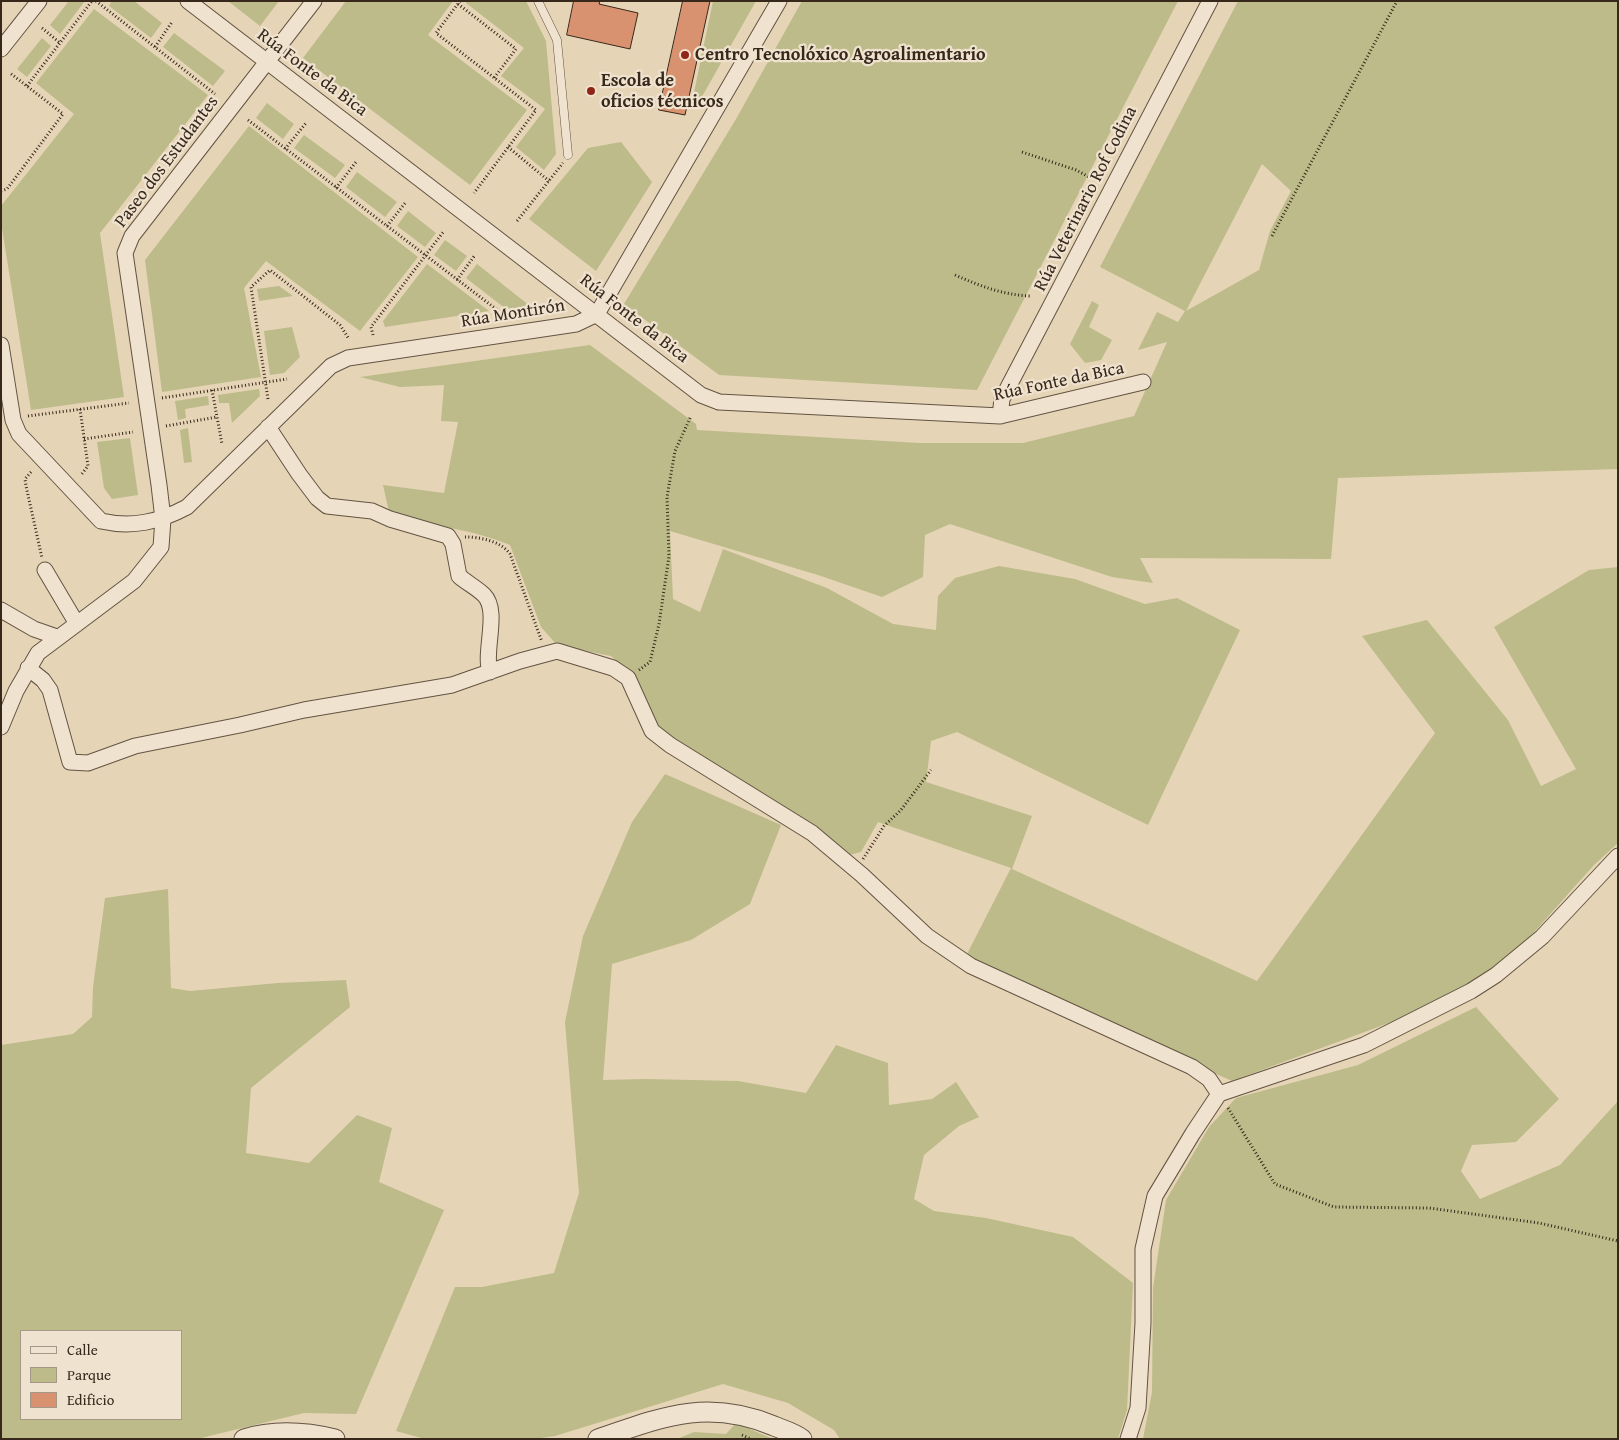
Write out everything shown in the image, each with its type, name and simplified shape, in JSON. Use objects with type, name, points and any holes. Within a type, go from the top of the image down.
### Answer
[{"type":"street","points":[[1,49],[39,1]]},
{"type":"street","name":"Rúa Fonte da Bica","points":[[188,1],[701,395],[719,402],[1000,416],[1143,382]]},
{"type":"street","name":"Paseo dos Estudantes","points":[[1,727],[28,668],[38,653],[134,581],[161,547],[163,519],[125,253],[132,236],[314,1]]},
{"type":"street","points":[[597,314],[779,1]]},
{"type":"street","name":"Rúa Veterinario Rof Codina","points":[[1000,416],[1002,399],[1210,1]]},
{"type":"street","name":"Rúa Montirón","points":[[163,519],[186,507],[331,366],[348,358],[576,324],[597,314]]},
{"type":"street","points":[[1,345],[12,420],[19,434],[101,521],[118,524],[163,519]]},
{"type":"street","points":[[268,427],[299,474],[317,498],[327,506],[372,511],[390,519],[448,536],[453,544],[459,576],[485,596],[490,610],[490,637],[487,663],[490,672]]},
{"type":"street","points":[[45,570],[77,624]]},
{"type":"street","points":[[1,610],[34,629],[57,637]]},
{"type":"street","points":[[28,668],[43,680],[50,690],[70,762],[80,764],[135,746],[304,710],[452,686],[557,651],[613,668],[628,678],[652,731],[670,745],[812,833],[856,870],[927,936],[971,966],[1192,1067],[1209,1079],[1220,1094]]},
{"type":"street","points":[[1128,1439],[1138,1408],[1143,1323],[1143,1249],[1155,1196],[1193,1133],[1220,1094],[1364,1045],[1471,991],[1496,975],[1542,937],[1618,856]]},
{"type":"street","points":[[598,1439],[662,1417],[693,1411],[727,1413],[756,1419],[802,1439]]},
{"type":"street","points":[[244,1439],[264,1433],[317,1434],[336,1439]]},
{"type":"lane","points":[[538,1],[557,40],[568,155]]},
{"type":"path","points":[[27,86],[92,1]]},
{"type":"path","points":[[96,1],[215,94]]},
{"type":"path","points":[[1272,236],[1397,1]]},
{"type":"path","points":[[474,193],[536,110],[494,78],[436,33],[459,3],[516,49],[494,78]]},
{"type":"path","points":[[155,47],[172,22]]},
{"type":"path","points":[[42,28],[60,43]]},
{"type":"path","points":[[1,191],[7,189],[63,114],[10,73]]},
{"type":"path","points":[[248,120],[496,309],[498,317]]},
{"type":"path","points":[[285,149],[306,123]]},
{"type":"path","points":[[508,147],[549,181]]},
{"type":"path","points":[[1022,152],[1076,170],[1091,178]]},
{"type":"path","points":[[517,221],[568,155]]},
{"type":"path","points":[[336,188],[356,162]]},
{"type":"path","points":[[387,226],[406,202]]},
{"type":"path","points":[[372,335],[372,327],[444,231]]},
{"type":"path","points":[[457,280],[475,255]]},
{"type":"path","points":[[268,399],[251,287],[270,270],[340,325],[349,339]]},
{"type":"path","points":[[955,275],[984,288],[1012,295],[1031,296]]},
{"type":"path","points":[[162,398],[287,380]]},
{"type":"path","points":[[212,390],[222,444]]},
{"type":"path","points":[[27,416],[129,402]]},
{"type":"path","points":[[80,409],[88,466],[81,476]]},
{"type":"path","points":[[628,678],[650,662],[659,624],[669,556],[667,497],[675,451],[690,416]]},
{"type":"path","points":[[166,426],[217,417]]},
{"type":"path","points":[[84,439],[133,432]]},
{"type":"path","points":[[31,472],[25,479],[45,570]]},
{"type":"path","points":[[448,536],[474,537],[504,546],[510,554],[546,654]]},
{"type":"path","points":[[856,870],[884,826],[901,810],[931,770]]},
{"type":"path","points":[[1220,1094],[1275,1184],[1334,1207],[1429,1208],[1539,1223],[1618,1241]]},
{"type":"green space","points":[[69,1],[85,1],[60,34],[50,25]]},
{"type":"green space","points":[[112,1],[134,1],[162,23],[151,38],[109,6]]},
{"type":"green space","points":[[228,1],[279,1],[260,26]]},
{"type":"green space","points":[[346,1],[453,1],[428,35],[527,110],[470,185],[303,58]]},
{"type":"green space","points":[[467,1],[526,1],[546,41],[556,154],[544,170],[516,147],[545,109],[501,76],[524,48],[466,3]]},
{"type":"green space","points":[[713,1],[756,1],[695,109],[691,107]]},
{"type":"green space","points":[[802,1],[1178,1],[977,390],[719,375],[624,304],[736,119]]},
{"type":"green space","points":[[1238,1],[1618,1],[1618,469],[1338,478],[1331,559],[1140,558],[1153,583],[1112,577],[950,524],[925,535],[923,577],[882,597],[818,575],[670,531],[673,599],[700,612],[723,549],[827,588],[893,624],[936,630],[938,596],[955,578],[999,566],[1075,579],[1145,604],[1177,598],[1240,630],[1148,825],[957,732],[931,741],[926,782],[1032,816],[1012,869],[1257,981],[1435,733],[1362,636],[1427,620],[1508,720],[1541,786],[1576,769],[1494,627],[1589,570],[1618,567],[1618,843],[1594,865],[1511,958],[1435,1006],[1232,1081],[1073,1010],[966,956],[1011,868],[878,822],[861,852],[849,855],[663,735],[642,699],[633,675],[611,656],[557,645],[541,627],[510,545],[481,535],[389,512],[383,485],[444,493],[458,422],[441,421],[444,385],[400,387],[360,377],[590,345],[696,424],[697,430],[919,443],[1023,443],[1134,416],[1167,342],[1138,350],[1157,312],[1178,322],[1185,311],[1100,267]],"holes":[[[1262,164],[1291,191],[1270,231],[1259,270],[1186,311]]]},
{"type":"green space","points":[[94,9],[208,95],[100,233],[124,397],[31,410],[1,222],[1,206],[74,114],[36,83]]},
{"type":"green space","points":[[174,33],[225,71],[213,86],[163,47]]},
{"type":"green space","points":[[42,38],[51,46],[27,77],[17,69]]},
{"type":"green space","points":[[267,103],[294,124],[283,139],[256,118]]},
{"type":"green space","points":[[249,126],[418,257],[360,331],[266,261],[244,288],[261,377],[162,392],[145,260]]},
{"type":"green space","points":[[304,135],[345,165],[335,178],[294,148]]},
{"type":"green space","points":[[621,142],[652,182],[596,271],[529,219],[588,148]]},
{"type":"green space","points":[[357,172],[397,202],[385,217],[346,187]]},
{"type":"green space","points":[[408,211],[436,233],[425,247],[397,226]]},
{"type":"green space","points":[[445,240],[467,256],[456,271],[434,255]]},
{"type":"green space","points":[[427,264],[489,311],[385,327],[383,321]]},
{"type":"green space","points":[[477,264],[530,306],[506,309],[466,278]]},
{"type":"green space","points":[[279,286],[293,296],[259,301],[257,289]]},
{"type":"green space","points":[[1092,301],[1099,305],[1089,327],[1112,340],[1101,360],[1085,363],[1070,344]]},
{"type":"green space","points":[[292,327],[300,357],[284,373],[270,375],[264,331]]},
{"type":"green space","points":[[259,389],[260,396],[232,423],[229,403],[219,403],[218,395]]},
{"type":"green space","points":[[208,396],[209,405],[185,409],[186,418],[178,420],[175,401]]},
{"type":"green space","points":[[188,428],[192,462],[184,463],[180,430]]},
{"type":"green space","points":[[130,438],[138,495],[112,499],[104,488],[97,442]]},
{"type":"green space","points":[[665,774],[781,825],[750,904],[691,940],[612,964],[603,1080],[738,1081],[806,1093],[836,1045],[888,1063],[889,1105],[932,1099],[956,1082],[979,1117],[959,1126],[924,1155],[914,1199],[934,1211],[986,1218],[1073,1237],[1133,1283],[1127,1410],[1118,1439],[840,1439],[834,1430],[788,1403],[723,1384],[555,1436],[534,1439],[425,1439],[396,1431],[455,1287],[482,1287],[554,1273],[579,1193],[565,1022],[583,936],[632,822]]},
{"type":"green space","points":[[168,889],[171,988],[190,991],[278,983],[346,980],[350,1007],[251,1088],[246,1153],[309,1163],[357,1115],[392,1128],[379,1182],[444,1210],[356,1414],[304,1413],[197,1439],[1,1439],[1,1045],[73,1034],[92,1017],[93,987],[105,898]]},
{"type":"green space","points":[[1476,1007],[1559,1099],[1516,1142],[1472,1145],[1461,1171],[1480,1199],[1560,1165],[1618,1101],[1618,1439],[1143,1439],[1152,1392],[1153,1288],[1166,1200],[1209,1127],[1236,1098],[1358,1065]]},
{"type":"green space","points":[[736,1423],[773,1439],[677,1439],[694,1432],[726,1434]]},
{"type":"building","points":[[574,1],[600,1],[599,4],[638,13],[630,49],[567,35]]},
{"type":"building","name":"Centro Tecnolóxico Agroalimentario","points":[[683,1],[710,1],[685,115],[659,110]]},
{"type":"place","name":"Centro Tecnolóxico Agroalimentario","points":[[685,55]]},
{"type":"place","name":"Escola de oficios técnicos","points":[[591,91]]}]
